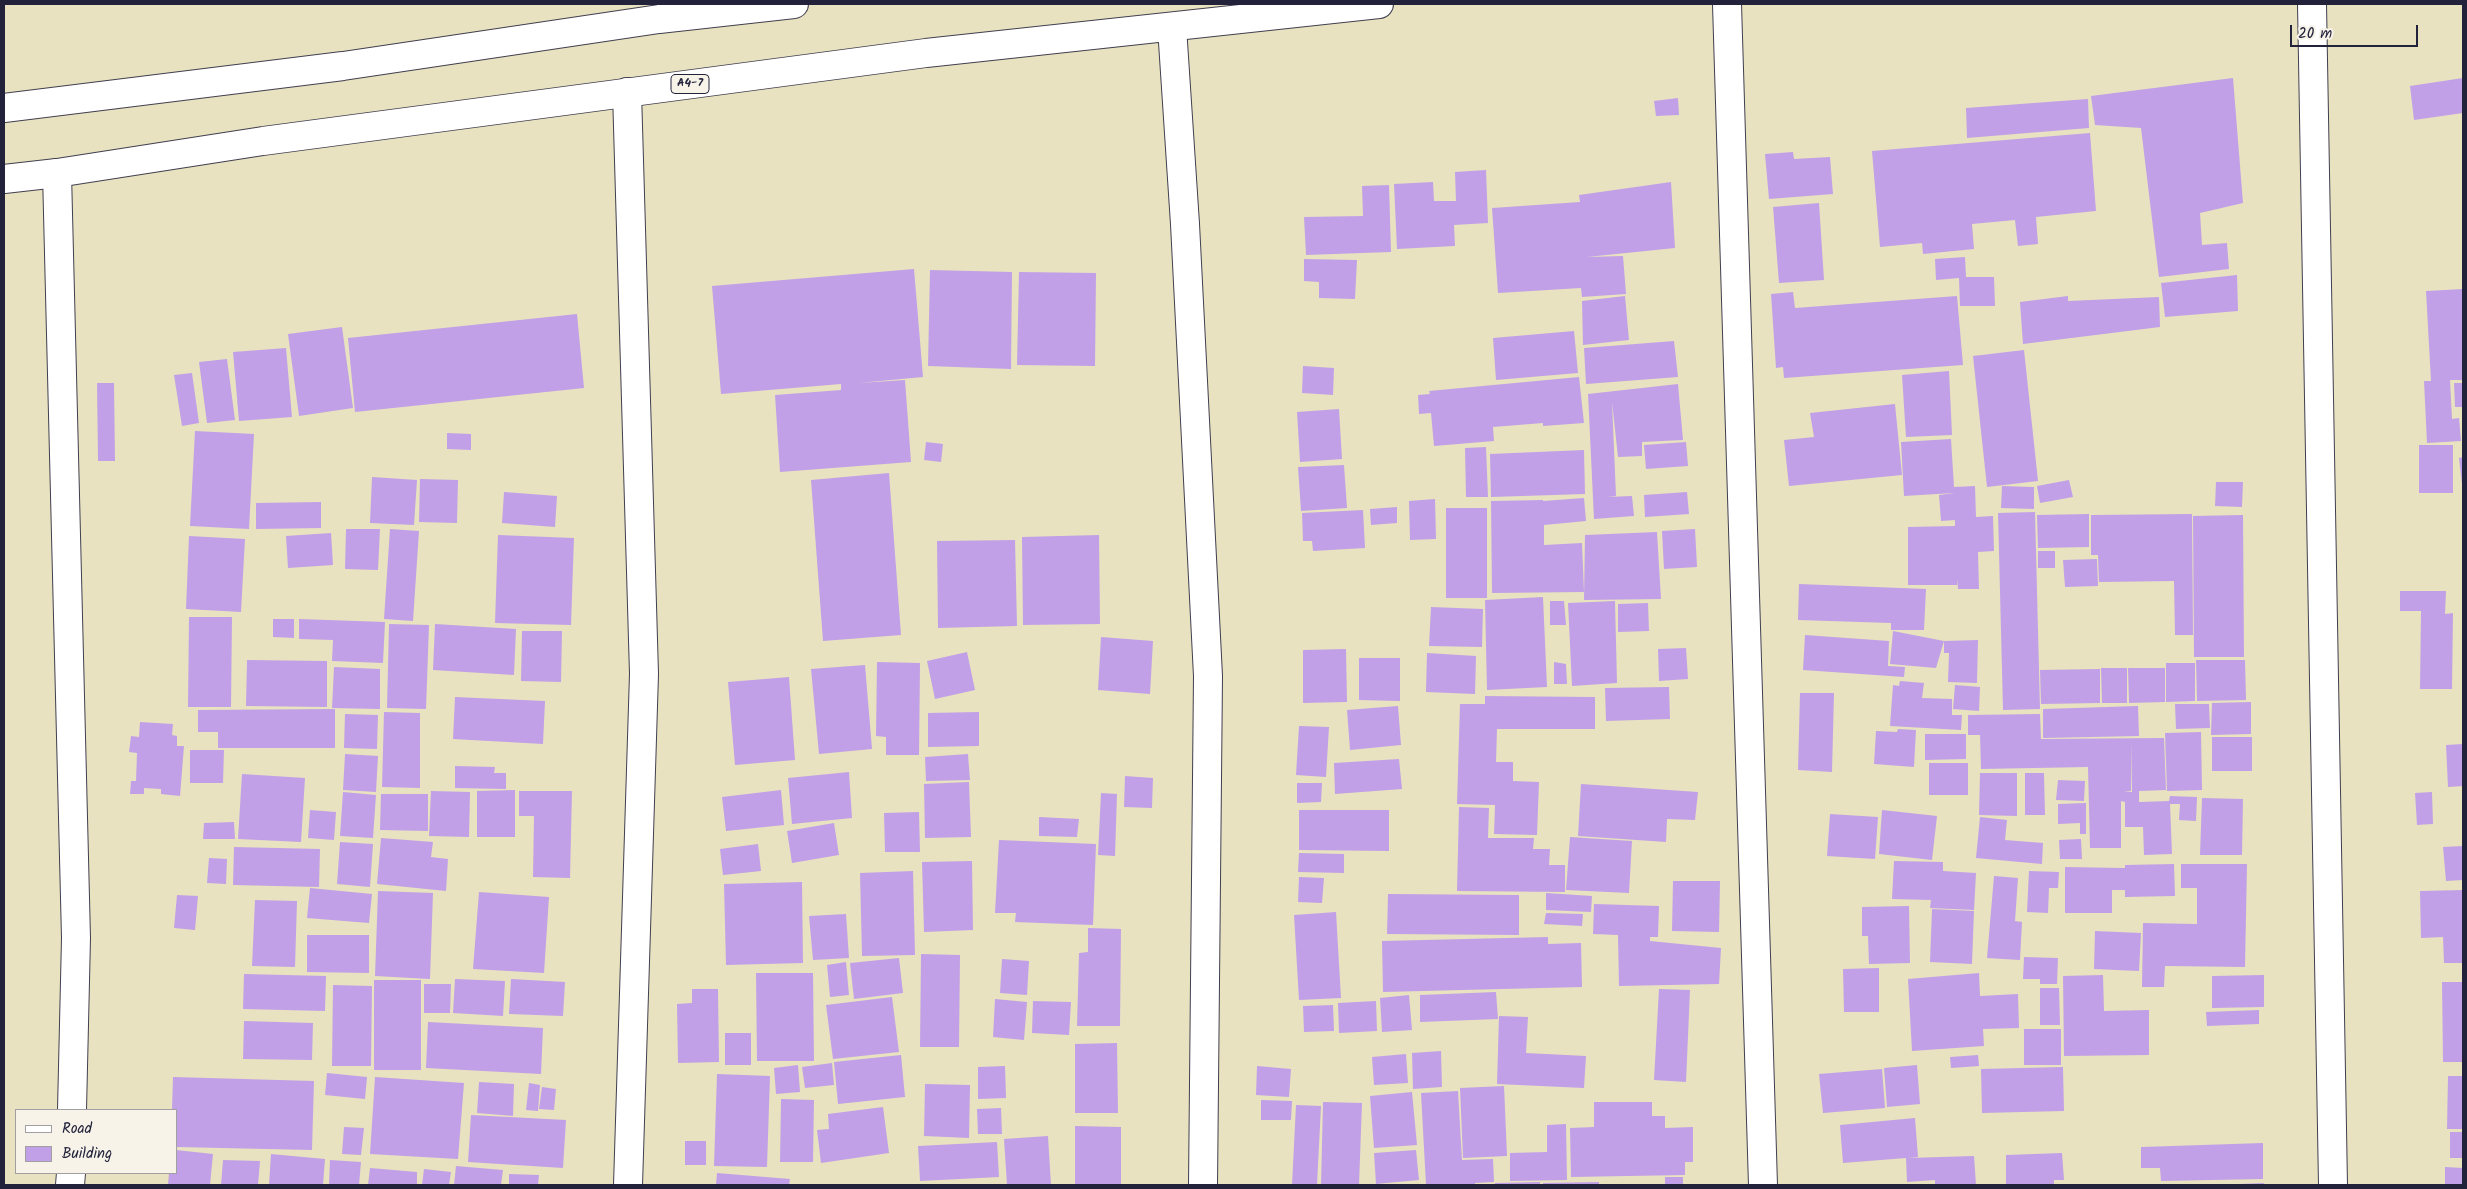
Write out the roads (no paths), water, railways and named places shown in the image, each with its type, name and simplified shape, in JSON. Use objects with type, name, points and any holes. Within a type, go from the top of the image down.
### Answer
[{"type":"main road","points":[[4,108],[343,66],[659,19],[794,4]]},
{"type":"main road","name":"A4-7","points":[[4,179],[57,173],[263,141],[926,53],[1379,4]]},
{"type":"main road","points":[[1727,4],[1763,1185]]},
{"type":"main road","points":[[2312,4],[2333,1185]]},
{"type":"main road","points":[[1172,27],[1185,224],[1208,676],[1203,1185]]},
{"type":"main road","points":[[627,92],[644,674],[628,1185]]},
{"type":"main road","points":[[57,173],[76,938],[72,1109]]}]
